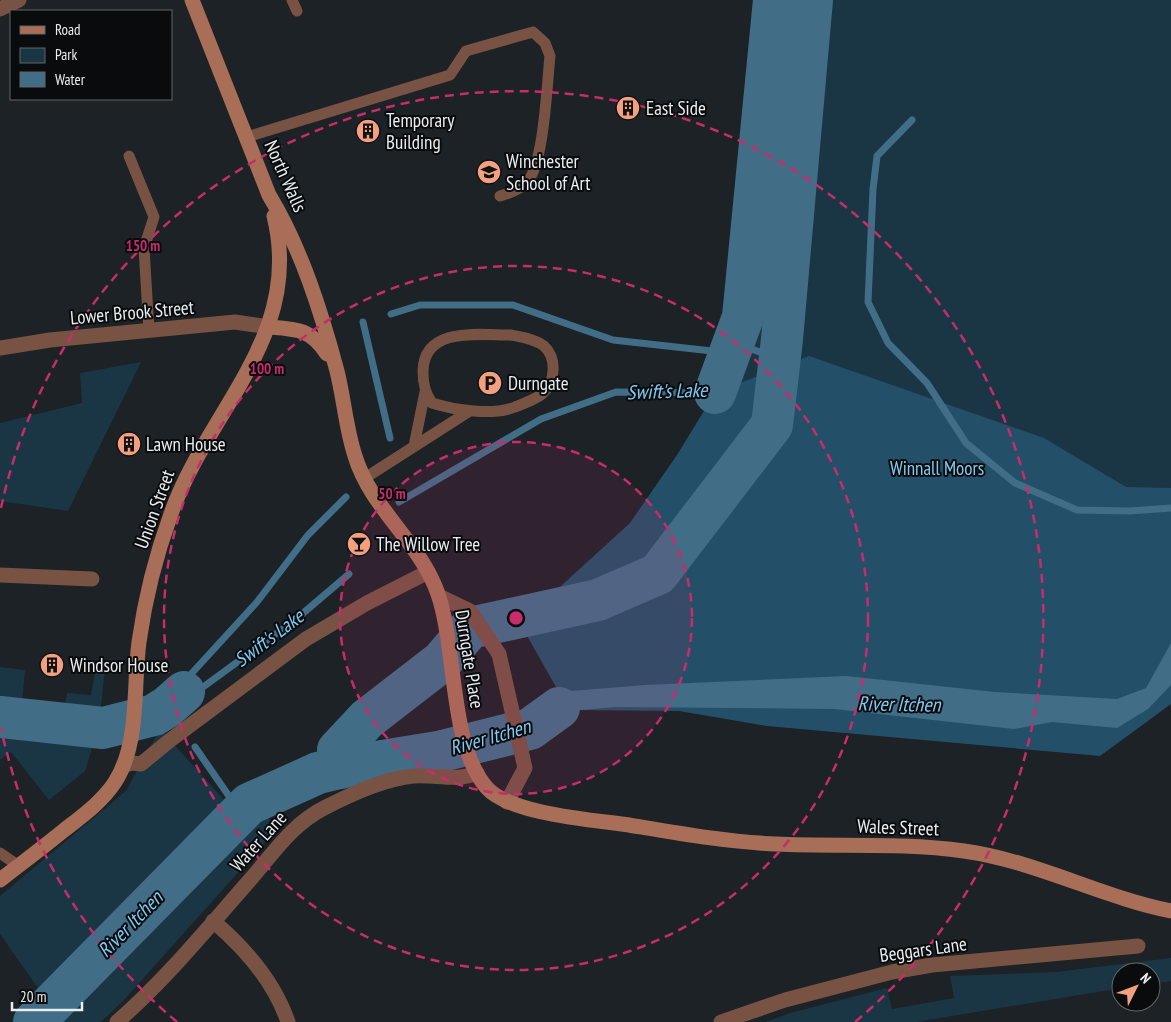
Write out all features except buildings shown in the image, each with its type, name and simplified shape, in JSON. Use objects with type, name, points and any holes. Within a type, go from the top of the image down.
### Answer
[{"type":"street","points":[[0,9],[18,0]]},
{"type":"street","name":"North Walls","points":[[192,0],[268,195],[286,223],[313,293],[337,372],[355,458],[380,504],[418,554],[428,572]]},
{"type":"street","name":"Union Street","points":[[0,880],[93,807],[114,783],[123,766],[130,737],[139,643],[146,605],[170,514],[186,476],[252,363],[269,327],[275,308],[279,277],[280,238],[268,195]]},
{"type":"street","name":"Lower Brook Street","points":[[0,348],[50,340],[234,322],[269,327]]},
{"type":"street","name":"North Walls","points":[[269,327],[308,333],[319,341],[337,372]]},
{"type":"street","points":[[123,766],[132,763],[141,764],[170,740],[306,639],[366,603],[428,572]]},
{"type":"street","name":"Durngate Place","points":[[428,572],[439,596],[448,634],[460,722],[475,770],[493,794],[507,802],[523,808],[616,823]]},
{"type":"street","points":[[0,575],[92,579]]},
{"type":"street","name":"Durngate Place","points":[[439,596],[470,611],[499,654],[525,768],[507,802]]},
{"type":"street","name":"Water Lane","points":[[117,1022],[153,990],[284,838],[311,815],[385,782],[402,777],[459,778],[475,770]]},
{"type":"street","name":"Wales Street","points":[[616,823],[703,837],[772,844],[882,844],[968,851],[1015,862],[1115,896],[1171,911]]},
{"type":"street","points":[[213,921],[232,937],[270,983],[288,1022]]},
{"type":"street","name":"Beggars Lane","points":[[721,1022],[785,1000],[900,971],[932,965],[1138,946]]},
{"type":"lane","points":[[292,0],[297,11]]},
{"type":"lane","points":[[247,137],[450,75],[466,51],[533,32],[545,43],[550,56],[538,160],[528,181],[514,192],[500,196]]},
{"type":"lane","points":[[128,156],[154,217],[144,248],[149,331]]},
{"type":"lane","points":[[414,446],[425,392],[423,363],[430,347],[442,338],[511,335],[527,338],[543,346],[552,358],[553,377],[543,394],[513,408],[468,412],[432,404],[425,392]]},
{"type":"lane","points":[[365,478],[468,412]]},
{"type":"lane","points":[[0,853],[19,866]]},
{"type":"green space","name":"Winnall Moors","points":[[774,0],[1171,0],[1171,671],[561,586],[630,523],[677,455],[715,393],[743,317]]},
{"type":"green space","points":[[809,356],[1044,438],[1126,487],[1171,488],[1171,704],[1100,756],[767,726],[679,711],[569,710],[526,634],[561,586],[630,523],[677,455],[715,393]]},
{"type":"green space","points":[[141,362],[68,511],[0,501],[0,423],[82,403],[80,373]]},
{"type":"green space","points":[[0,667],[25,670],[22,702],[64,711],[67,693],[91,695],[96,668],[105,668],[99,725],[85,771],[49,800],[11,752],[0,760]]},
{"type":"green space","points":[[160,729],[234,811],[38,988],[0,934],[0,896],[126,791]]},
{"type":"green space","points":[[257,807],[278,828],[123,1001],[101,1022],[56,1022]]},
{"type":"green space","points":[[1171,958],[1171,981],[1161,982],[1161,962],[1138,962]]},
{"type":"green space","points":[[1111,965],[1111,990],[916,1022],[766,1022],[790,1013],[887,988],[892,1009],[954,998],[950,976],[1056,972]]},
{"type":"water","points":[[1171,643],[1171,685],[1148,709],[1117,728],[1052,722],[1014,729],[834,709],[616,707],[557,712],[527,746],[519,717],[534,702],[559,692],[645,685],[846,676],[995,692],[1117,699],[1146,688]]},
{"type":"waterway","name":"Swift's Lake","points":[[715,393],[743,317],[774,0]]},
{"type":"waterway","points":[[339,768],[338,750],[367,719],[442,661],[470,628],[598,600],[658,574],[772,425],[782,339],[812,0]]},
{"type":"waterway","points":[[912,120],[877,156],[873,189],[868,302],[888,343],[927,383],[966,443],[1015,483],[1077,510],[1130,511],[1171,508]]},
{"type":"waterway","points":[[391,314],[420,305],[513,305],[613,340],[730,353]]},
{"type":"waterway","points":[[363,322],[390,438]]},
{"type":"waterway","points":[[734,343],[780,359]]},
{"type":"waterway","name":"Swift's Lake","points":[[399,502],[541,419],[616,392],[715,393]]},
{"type":"waterway","points":[[184,692],[192,673],[257,602],[308,535],[346,497]]},
{"type":"waterway","name":"Swift's Lake","points":[[184,692],[199,690],[295,620],[349,574]]},
{"type":"waterway","name":"Swift's Lake","points":[[0,717],[103,728],[154,715],[167,707],[184,692]]},
{"type":"waterway","points":[[167,707],[172,715]]},
{"type":"waterway","name":"River Itchen","points":[[34,1022],[249,804],[318,773],[438,752],[530,729],[559,708]]},
{"type":"waterway","points":[[195,747],[240,812]]},
{"type":"place","name":"East Side","points":[[628,108]]},
{"type":"place","name":"Temporary Building","points":[[368,131]]},
{"type":"place","name":"Winchester School of Art","points":[[489,172]]},
{"type":"place","name":"Durngate","points":[[490,383]]},
{"type":"place","name":"Lawn House","points":[[129,444]]},
{"type":"place","name":"The Willow Tree","points":[[359,544]]},
{"type":"place","name":"Windsor House","points":[[52,665]]}]
